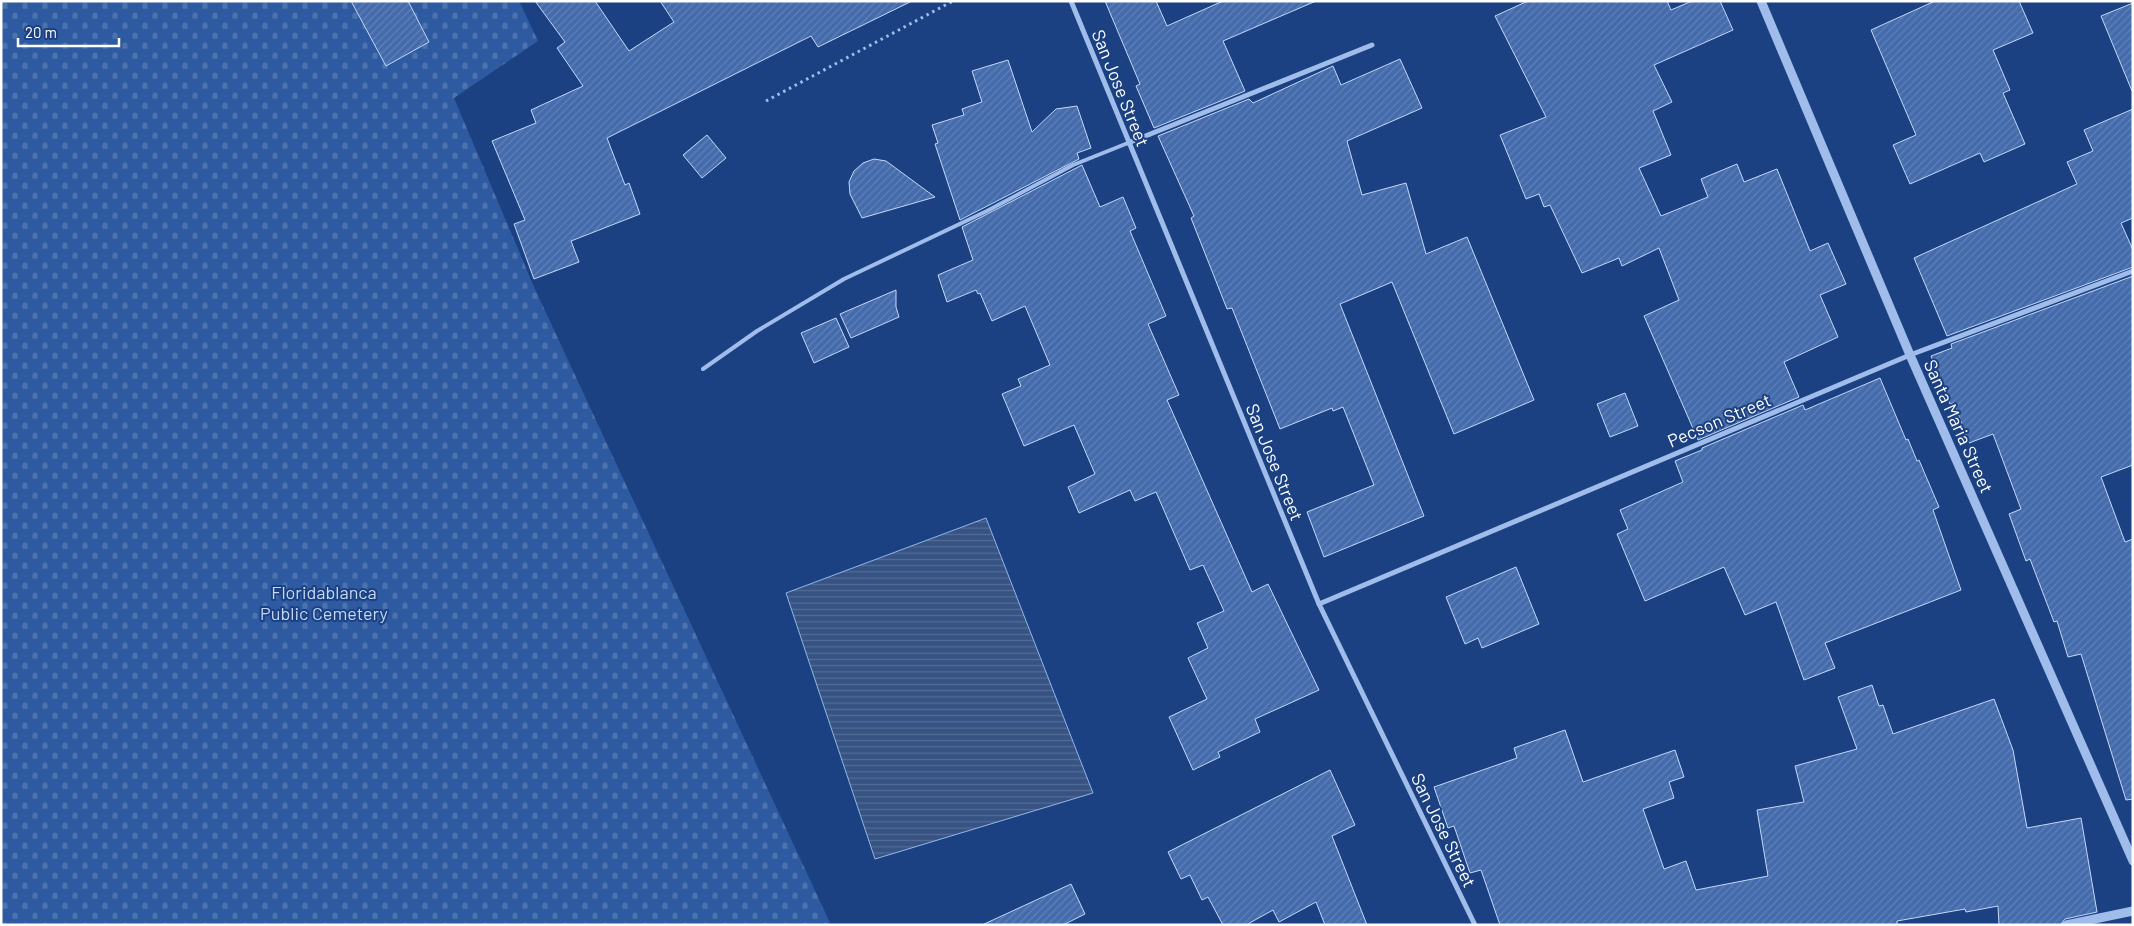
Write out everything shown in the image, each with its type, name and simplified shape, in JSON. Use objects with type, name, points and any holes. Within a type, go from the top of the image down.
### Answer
[{"type":"street","name":"San Jose Street","points":[[1071,1],[1319,604],[1474,925]]},
{"type":"street","name":"Santa Maria Street","points":[[1761,1],[1910,355],[2133,861]]},
{"type":"street","points":[[1128,143],[1372,45]]},
{"type":"street","name":"Pecson Street","points":[[1319,604],[1910,355],[2133,271]]},
{"type":"street","points":[[2066,925],[2133,911]]},
{"type":"lane","points":[[703,369],[757,331],[844,279],[987,211],[1073,165],[1128,143]]},
{"type":"path","points":[[766,101],[953,1]]},
{"type":"green space","name":"Floridablanca Public Cemetery","points":[[1,1],[519,1],[538,41],[454,98],[534,287],[831,925],[1,925]]},
{"type":"shaded area","points":[[986,518],[1093,793],[875,859],[786,593]]},
{"type":"building","points":[[351,1],[408,1],[429,42],[386,66]]},
{"type":"building","points":[[535,1],[595,1],[629,51],[674,22],[660,1],[912,1],[818,47],[811,36],[607,138],[625,185],[629,183],[640,214],[571,241],[579,262],[534,279],[514,224],[525,220],[492,141],[536,123],[531,110],[583,86],[557,48],[565,42]]},
{"type":"building","points":[[1105,1],[1156,1],[1167,26],[1223,1],[1316,1],[1223,41],[1245,91],[1154,128],[1136,86],[1140,84]]},
{"type":"building","points":[[1528,1],[1667,1],[1671,10],[1692,1],[1720,1],[1733,30],[1654,65],[1672,102],[1653,111],[1671,155],[1639,168],[1661,216],[1708,197],[1701,179],[1737,164],[1744,182],[1777,169],[1810,251],[1828,243],[1846,284],[1820,295],[1838,337],[1784,362],[1799,397],[1698,440],[1644,316],[1679,300],[1659,248],[1622,266],[1619,258],[1582,273],[1550,205],[1544,207],[1539,194],[1526,199],[1500,135],[1546,117],[1495,16]]},
{"type":"building","points":[[1935,1],[2019,1],[2033,33],[1993,50],[2010,90],[2003,93],[2025,144],[1984,162],[1980,153],[1910,184],[1893,145],[1916,135],[1871,30]]},
{"type":"building","points":[[2133,3],[2133,91],[2132,91],[2101,16]]},
{"type":"building","points":[[1400,59],[1422,108],[1347,141],[1362,195],[1406,183],[1426,254],[1467,237],[1534,400],[1454,434],[1392,282],[1340,304],[1424,516],[1324,557],[1307,512],[1374,485],[1343,407],[1333,411],[1332,408],[1280,429],[1232,308],[1227,309],[1191,218],[1194,216],[1158,136],[1249,99],[1253,103],[1333,66],[1341,85]]},
{"type":"building","points":[[1008,60],[1032,132],[1056,109],[1077,106],[1091,148],[1077,153],[1079,159],[960,220],[935,144],[938,143],[932,125],[964,115],[962,109],[982,102],[972,71]]},
{"type":"building","points":[[2133,109],[2133,218],[2121,223],[2133,250],[2133,267],[1947,336],[1914,258],[2077,184],[2067,162],[2093,151],[2084,130]]},
{"type":"building","points":[[707,135],[726,158],[702,178],[683,155]]},
{"type":"building","points":[[874,159],[886,161],[935,197],[862,218],[850,194],[849,182],[854,171],[863,163]]},
{"type":"building","points":[[1082,165],[1100,207],[1123,197],[1136,228],[1130,231],[1166,316],[1148,324],[1179,395],[1167,400],[1252,592],[1268,584],[1319,690],[1255,719],[1260,732],[1218,752],[1220,757],[1193,770],[1169,717],[1207,699],[1188,658],[1208,648],[1197,623],[1224,611],[1203,565],[1190,570],[1156,492],[1135,501],[1130,490],[1079,513],[1068,487],[1095,474],[1074,425],[1024,446],[1002,394],[1021,386],[1018,379],[1050,365],[1025,306],[992,321],[980,293],[978,294],[976,290],[947,302],[938,275],[973,260],[962,227]]},
{"type":"building","points":[[2133,276],[2133,465],[2101,477],[2125,542],[2133,539],[2133,799],[2126,800],[2081,654],[2068,657],[2057,621],[2054,622],[2030,559],[2026,561],[2009,514],[2021,509],[1993,434],[1969,443],[1954,403],[1950,404],[1931,356],[1952,348],[1951,344]]},
{"type":"building","points":[[896,290],[896,307],[899,317],[851,338],[840,314]]},
{"type":"building","points":[[836,318],[849,347],[814,363],[801,333]]},
{"type":"building","points":[[1880,378],[1906,440],[1908,439],[1917,461],[1919,460],[1939,507],[1933,510],[1961,590],[1825,643],[1835,668],[1804,680],[1776,602],[1745,615],[1724,567],[1645,601],[1617,534],[1628,529],[1620,510],[1683,482],[1675,461],[1803,405],[1805,410]]},
{"type":"building","points":[[1625,393],[1638,426],[1610,437],[1597,404]]},
{"type":"building","points":[[1516,567],[1539,624],[1482,648],[1478,638],[1465,644],[1446,597]]},
{"type":"building","points":[[1872,685],[1879,706],[1883,705],[1893,734],[1994,699],[2013,750],[2027,828],[2081,818],[2097,912],[2065,919],[2060,925],[1999,925],[1998,906],[1966,912],[1965,909],[1897,921],[1897,925],[1500,925],[1481,870],[1470,873],[1454,826],[1448,828],[1434,787],[1517,758],[1514,748],[1565,730],[1583,782],[1675,750],[1684,777],[1669,782],[1674,798],[1643,809],[1664,869],[1686,861],[1696,890],[1768,876],[1757,810],[1804,802],[1795,766],[1857,749],[1838,697]]},
{"type":"building","points":[[1330,770],[1355,825],[1332,836],[1367,925],[1325,925],[1316,902],[1279,922],[1273,910],[1246,925],[1223,925],[1208,897],[1202,900],[1190,875],[1181,879],[1168,852]]},
{"type":"building","points":[[1071,884],[1085,914],[1063,925],[982,925]]}]
